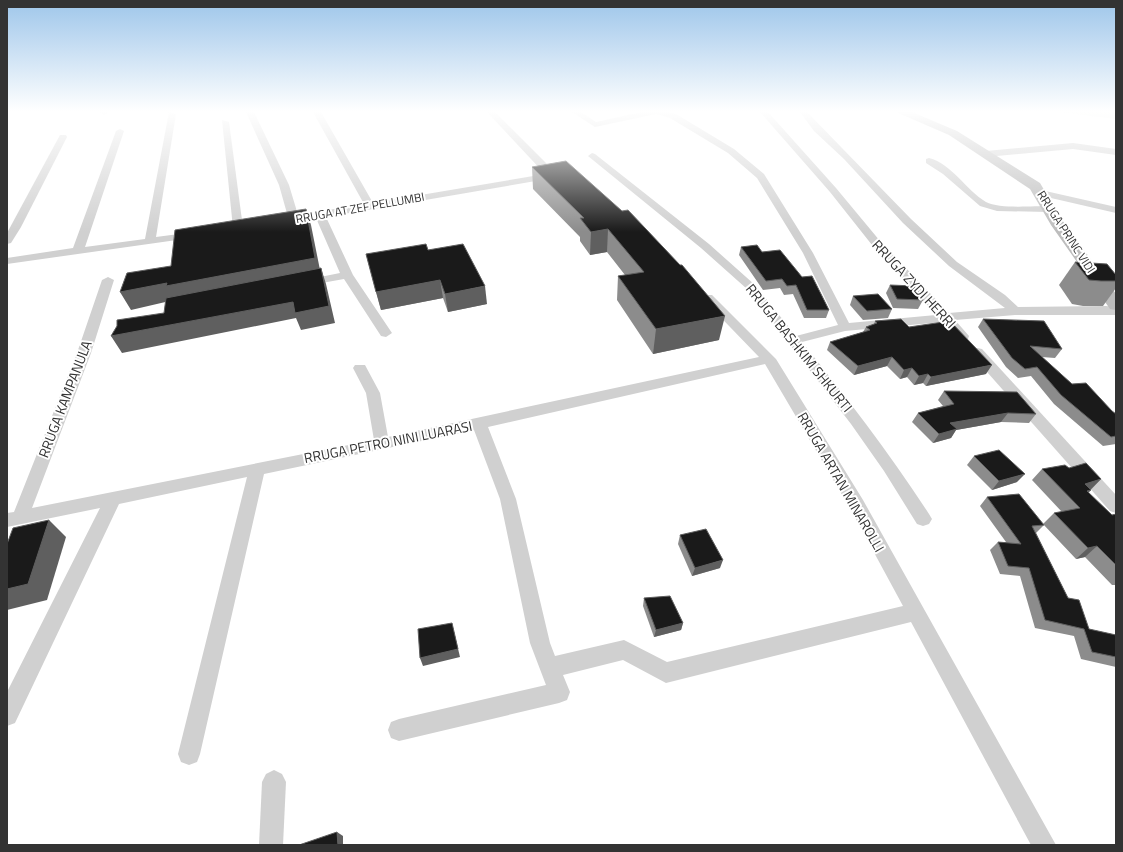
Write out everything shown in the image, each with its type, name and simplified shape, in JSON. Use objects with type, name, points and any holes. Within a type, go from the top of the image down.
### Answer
[{"type":"street","points":[[7,241],[20,220],[55,152]]},
{"type":"street","points":[[78,251],[113,152]]},
{"type":"street","points":[[150,241],[165,152]]},
{"type":"street","points":[[229,152],[238,228]]},
{"type":"street","points":[[269,152],[284,185],[294,219]]},
{"type":"street","points":[[339,152],[370,206]]},
{"type":"street","points":[[528,152],[551,175]]},
{"type":"street","points":[[732,152],[760,176],[808,253],[845,327]]},
{"type":"street","name":"RRUGA ZYDI HERRI","points":[[799,152],[833,190],[876,243],[1116,506]]},
{"type":"street","points":[[841,152],[907,221],[953,264],[1001,298],[1015,311]]},
{"type":"street","name":"RRUGA PRINC VIDI","points":[[982,152],[1026,179],[1041,193],[1048,209],[1116,305]]},
{"type":"street","points":[[986,154],[1010,152]]},
{"type":"street","name":"RRUGA BASHKIM SHKURTI","points":[[592,156],[705,246],[751,286],[795,340],[890,467],[923,519]]},
{"type":"street","points":[[929,161],[946,172],[983,204],[997,208],[1048,209]]},
{"type":"street","name":"RRUGA AT ZEF PELLUMBI","points":[[280,222],[564,173]]},
{"type":"street","points":[[1041,193],[1116,210]]},
{"type":"street","points":[[320,215],[347,275],[386,333]]},
{"type":"street","points":[[7,261],[207,233]]},
{"type":"street","points":[[295,285],[347,275]]},
{"type":"street","name":"RRUGA KAMPANULA","points":[[14,519],[84,353],[108,280]]},
{"type":"street","name":"RRUGA ARTAN MINAROLLI","points":[[697,287],[769,360],[857,506],[1044,845]]},
{"type":"street","points":[[795,340],[845,327],[1015,311],[1116,311]]},
{"type":"street","name":"RRUGA PETRO NINI LUARASI","points":[[14,519],[257,468],[479,424],[769,360]]},
{"type":"street","points":[[360,368],[373,393],[382,443]]},
{"type":"street","points":[[399,730],[558,692],[540,643],[508,499],[479,424]]},
{"type":"street","points":[[189,754],[257,468]]},
{"type":"street","points":[[7,715],[112,499]]},
{"type":"street","points":[[549,668],[624,650],[666,673],[915,612]]},
{"type":"street","points":[[271,845],[274,782]]},
{"type":"building","points":[[566,161],[622,211],[628,210],[680,265],[682,265],[725,316],[656,329],[618,276],[644,272],[608,229],[591,232],[580,218],[584,218],[532,167]]},
{"type":"building","points":[[306,209],[315,258],[166,286],[167,283],[120,292],[127,273],[171,266],[175,230]]},
{"type":"building","points":[[426,244],[428,250],[463,244],[485,286],[445,294],[440,280],[376,292],[366,254]]},
{"type":"building","points":[[757,245],[762,252],[780,250],[802,277],[812,276],[829,310],[807,310],[796,285],[787,286],[782,279],[766,281],[741,247]]},
{"type":"building","points":[[1075,262],[1107,264],[1116,275],[1116,281],[1089,280]]},
{"type":"building","points":[[321,268],[329,306],[295,313],[293,302],[111,336],[117,326],[117,320],[164,313],[166,298]]},
{"type":"building","points":[[890,285],[915,286],[923,300],[897,299]]},
{"type":"building","points":[[878,294],[892,309],[867,311],[853,296]]},
{"type":"building","points":[[901,319],[909,327],[950,321],[992,365],[931,377],[928,374],[919,376],[912,368],[904,370],[892,357],[858,366],[830,342],[870,330],[866,327],[877,323],[875,321]]},
{"type":"building","points":[[983,319],[1044,321],[1062,349],[1030,346],[1072,384],[1086,383],[1116,414],[1116,436],[1111,437],[1061,395],[1037,367],[1025,369],[1012,358]]},
{"type":"building","points":[[944,391],[1017,392],[1036,414],[1008,413],[950,423],[957,429],[939,434],[918,413],[954,404]]},
{"type":"building","points":[[999,450],[1025,474],[999,481],[974,456]]},
{"type":"building","points":[[1086,463],[1101,479],[1085,484],[1091,490],[1087,491],[1112,515],[1116,514],[1116,565],[1097,546],[1088,548],[1054,513],[1080,508],[1042,469],[1065,465],[1069,468]]},
{"type":"building","points":[[1019,494],[1044,525],[1032,526],[1068,598],[1079,600],[1089,629],[1116,635],[1116,657],[1092,652],[1084,629],[1045,620],[1029,568],[1008,566],[998,542],[1021,544],[987,497]]},
{"type":"building","points":[[49,520],[28,584],[7,589],[7,544],[13,528]]},
{"type":"building","points":[[706,529],[723,560],[695,568],[680,535]]},
{"type":"building","points":[[670,596],[683,623],[656,630],[644,598]]},
{"type":"building","points":[[452,623],[458,649],[420,658],[418,629]]},
{"type":"building","points":[[337,832],[338,845],[299,845]]}]
